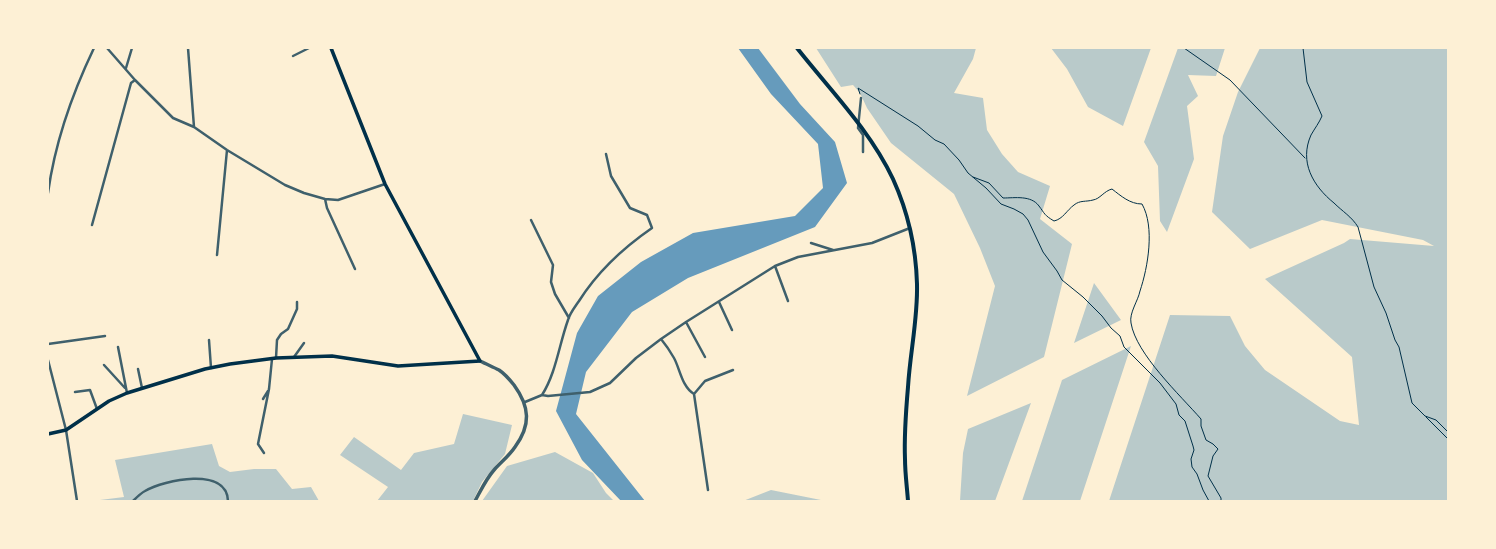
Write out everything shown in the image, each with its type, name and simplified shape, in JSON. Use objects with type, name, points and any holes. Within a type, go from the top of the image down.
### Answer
[{"type":"main road","points":[[48,434],[66,430],[108,401],[127,393],[211,368],[230,364],[272,358],[332,356],[398,366],[480,360],[385,184],[331,48]]},
{"type":"main road","points":[[797,48],[859,124],[882,159],[901,197],[910,228],[914,247],[917,285],[908,386],[905,459],[908,501]]},
{"type":"street","points":[[48,193],[50,170],[60,132],[72,98],[94,48]]},
{"type":"street","points":[[107,48],[135,80],[173,118],[194,127],[227,150],[285,185],[304,194],[325,199],[338,200],[385,184]]},
{"type":"street","points":[[126,68],[132,48]]},
{"type":"street","points":[[188,48],[194,127]]},
{"type":"street","points":[[293,56],[309,48]]},
{"type":"street","points":[[92,225],[131,83],[135,80]]},
{"type":"street","points":[[861,98],[858,128],[863,135],[863,152]]},
{"type":"street","points":[[217,255],[227,150]]},
{"type":"street","points":[[542,395],[547,387],[555,365],[569,318],[588,286],[612,260],[630,244],[652,228],[647,215],[630,208],[611,176],[606,154]]},
{"type":"street","points":[[325,199],[327,208],[355,269]]},
{"type":"street","points":[[531,220],[553,266],[551,282],[555,294],[569,318]]},
{"type":"street","points":[[524,402],[542,395],[548,396],[590,392],[610,383],[636,358],[662,339],[686,322],[775,266],[798,257],[872,243],[910,228]]},
{"type":"street","points":[[811,243],[833,250]]},
{"type":"street","points":[[775,266],[788,301]]},
{"type":"street","points":[[276,358],[277,340],[281,334],[288,329],[297,309],[297,302]]},
{"type":"street","points":[[719,302],[732,330]]},
{"type":"street","points":[[686,322],[705,357]]},
{"type":"street","points":[[48,344],[105,336]]},
{"type":"street","points":[[662,339],[675,359],[685,385],[694,394],[708,490]]},
{"type":"street","points":[[209,340],[211,368]]},
{"type":"street","points":[[294,357],[304,343]]},
{"type":"street","points":[[118,347],[127,393]]},
{"type":"street","points":[[264,453],[258,444],[269,389],[272,358]]},
{"type":"street","points":[[48,360],[66,430],[77,501]]},
{"type":"street","points":[[475,501],[485,481],[515,448],[523,435],[527,422],[527,412],[524,402],[510,379],[500,371],[480,360]]},
{"type":"street","points":[[104,365],[125,388]]},
{"type":"street","points":[[138,369],[142,388]]},
{"type":"street","points":[[694,394],[705,381],[733,370]]},
{"type":"street","points":[[263,399],[269,389]]},
{"type":"street","points":[[75,392],[90,390],[97,409]]},
{"type":"street","points":[[133,501],[144,491],[161,485],[192,479],[205,479],[214,481],[225,488],[228,501]]},
{"type":"path","points":[[1184,48],[1230,80],[1306,159],[1314,182],[1324,195],[1354,221],[1358,227],[1374,287],[1399,347],[1412,403],[1448,439]]},
{"type":"path","points":[[1303,48],[1307,82],[1322,116],[1311,135],[1306,159]]},
{"type":"path","points":[[861,98],[858,88],[918,126],[935,140],[944,144],[971,176],[986,188],[1001,204],[1023,214],[1028,220],[1043,252],[1062,280],[1083,297],[1102,316],[1111,328],[1120,336],[1124,347],[1160,384],[1176,404],[1179,415],[1185,421],[1193,446],[1194,450],[1191,459],[1192,467],[1197,474],[1209,501]]},
{"type":"path","points":[[971,176],[989,183],[1003,198],[1025,198],[1038,204],[1045,216],[1054,221],[1062,217],[1074,204],[1082,200],[1092,200],[1100,197],[1107,190],[1112,189],[1129,201],[1136,204],[1142,204],[1145,209],[1148,225],[1149,248],[1140,292],[1131,317],[1132,327],[1137,341],[1151,363],[1201,419],[1206,440],[1213,444],[1218,450],[1213,456],[1208,476],[1221,498],[1221,501]]},
{"type":"path","points":[[1425,416],[1436,420],[1448,432]]},
{"type":"shaded area","points":[[816,48],[976,48],[973,59],[954,93],[983,98],[987,130],[1002,154],[1018,172],[1050,186],[1040,219],[1072,244],[1044,357],[967,396],[995,286],[980,248],[954,194],[891,143],[867,108],[860,93],[853,85],[841,87]]},
{"type":"shaded area","points":[[1051,48],[1151,48],[1123,126],[1088,107],[1067,69]]},
{"type":"shaded area","points":[[1178,48],[1225,48],[1216,76],[1188,75],[1198,96],[1187,106],[1194,159],[1167,232],[1160,221],[1158,166],[1144,142]]},
{"type":"shaded area","points":[[1260,48],[1448,48],[1448,501],[1109,501],[1170,315],[1230,316],[1245,346],[1265,370],[1340,421],[1359,425],[1352,357],[1265,279],[1350,239],[1434,246],[1423,240],[1322,220],[1250,249],[1212,212],[1223,136],[1238,92]]},
{"type":"shaded area","points":[[1094,283],[1121,320],[1074,343]]},
{"type":"shaded area","points":[[1131,346],[1080,501],[1022,501],[1062,380]]},
{"type":"shaded area","points":[[1031,403],[995,501],[960,501],[963,453],[968,429]]},
{"type":"shaded area","points":[[463,414],[512,425],[505,454],[482,482],[473,501],[377,501],[388,487],[340,455],[354,437],[401,470],[414,453],[454,444]]},
{"type":"shaded area","points":[[212,444],[219,466],[230,472],[254,469],[276,469],[292,489],[311,487],[319,501],[92,501],[124,497],[115,460]]},
{"type":"shaded area","points":[[555,452],[593,473],[606,493],[614,501],[482,501],[507,466]]},
{"type":"shaded area","points":[[771,490],[821,500],[821,501],[743,501]]},
{"type":"water","points":[[738,48],[758,48],[800,104],[835,142],[847,183],[815,227],[688,278],[632,312],[586,372],[576,414],[645,501],[621,501],[582,460],[556,411],[577,333],[598,296],[641,262],[693,233],[795,216],[823,188],[818,144],[771,94]]}]
